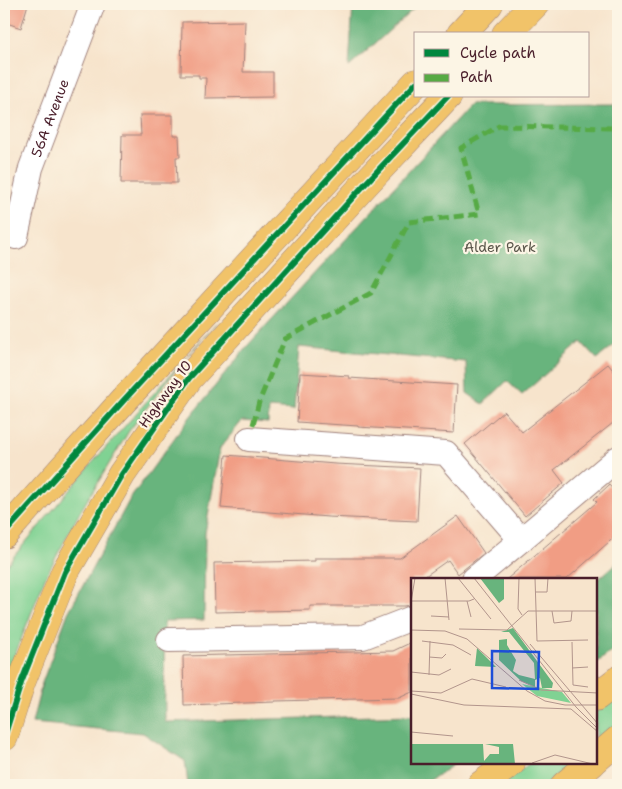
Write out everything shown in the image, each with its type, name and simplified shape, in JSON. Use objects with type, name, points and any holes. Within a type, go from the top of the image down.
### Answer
[{"type":"main road","points":[[463,32],[489,4]]},
{"type":"main road","points":[[508,32],[534,4]]},
{"type":"main road","name":"Highway 10","points":[[4,534],[124,400],[414,85]]},
{"type":"main road","name":"Highway 10","points":[[4,737],[21,683],[65,572],[122,474],[189,378],[366,183],[446,98]]},
{"type":"main road","points":[[597,696],[618,680]]},
{"type":"main road","points":[[597,758],[618,740]]},
{"type":"main road","points":[[482,785],[510,764]]},
{"type":"main road","points":[[565,785],[591,764]]},
{"type":"street","name":"56A Avenue","points":[[16,237],[31,168],[93,4]]},
{"type":"street","points":[[249,438],[446,453],[521,540]]},
{"type":"street","points":[[475,578],[618,458]]},
{"type":"street","points":[[169,640],[363,638],[411,618]]},
{"type":"green space","points":[[353,4],[419,4],[349,67]]},
{"type":"green space","name":"Alder Park","points":[[618,104],[618,342],[597,359],[581,342],[522,395],[507,381],[483,404],[467,393],[466,362],[299,347],[294,410],[269,408],[268,423],[242,421],[220,448],[205,533],[204,620],[164,621],[165,722],[411,715],[411,764],[454,764],[423,785],[188,785],[185,761],[143,733],[32,723],[42,683],[68,613],[130,499],[186,422],[249,344],[470,105]]},
{"type":"green space","points":[[218,321],[171,376],[129,431],[80,512],[45,578],[4,683],[4,568],[93,462]]},
{"type":"green space","points":[[618,562],[618,647],[597,662],[597,580]]},
{"type":"green space","points":[[618,693],[618,723],[597,741],[597,710]]},
{"type":"green space","points":[[529,764],[570,764],[545,785],[502,785]]},
{"type":"building","points":[[4,4],[28,4],[21,28],[4,22]]},
{"type":"building","points":[[245,21],[243,72],[273,72],[273,97],[205,98],[206,78],[199,78],[199,75],[181,75],[182,22]]},
{"type":"building","points":[[140,115],[173,115],[173,136],[179,136],[180,157],[176,157],[177,183],[121,183],[122,135],[141,135]]},
{"type":"building","points":[[608,364],[618,376],[618,419],[554,470],[564,483],[525,516],[465,444],[504,411],[522,432]]},
{"type":"building","points":[[300,373],[457,385],[454,433],[297,422]]},
{"type":"building","points":[[226,455],[335,464],[420,468],[417,521],[328,517],[221,508]]},
{"type":"building","points":[[609,485],[618,495],[618,534],[568,578],[508,578],[597,502],[594,499]]},
{"type":"building","points":[[458,516],[484,553],[458,574],[448,560],[422,578],[411,578],[411,605],[310,606],[310,610],[215,612],[214,563],[315,561],[315,558],[400,558]]},
{"type":"building","points":[[411,642],[411,692],[399,698],[184,705],[183,656],[393,651]]},
{"type":"marked path","points":[[253,425],[259,402],[285,339],[371,293],[409,222],[479,214],[461,148],[499,126],[618,128]]},
{"type":"cycle path","points":[[4,534],[124,400],[414,85]]},
{"type":"cycle path","points":[[4,737],[21,683],[65,572],[122,474],[189,378],[366,183],[446,98]]}]
